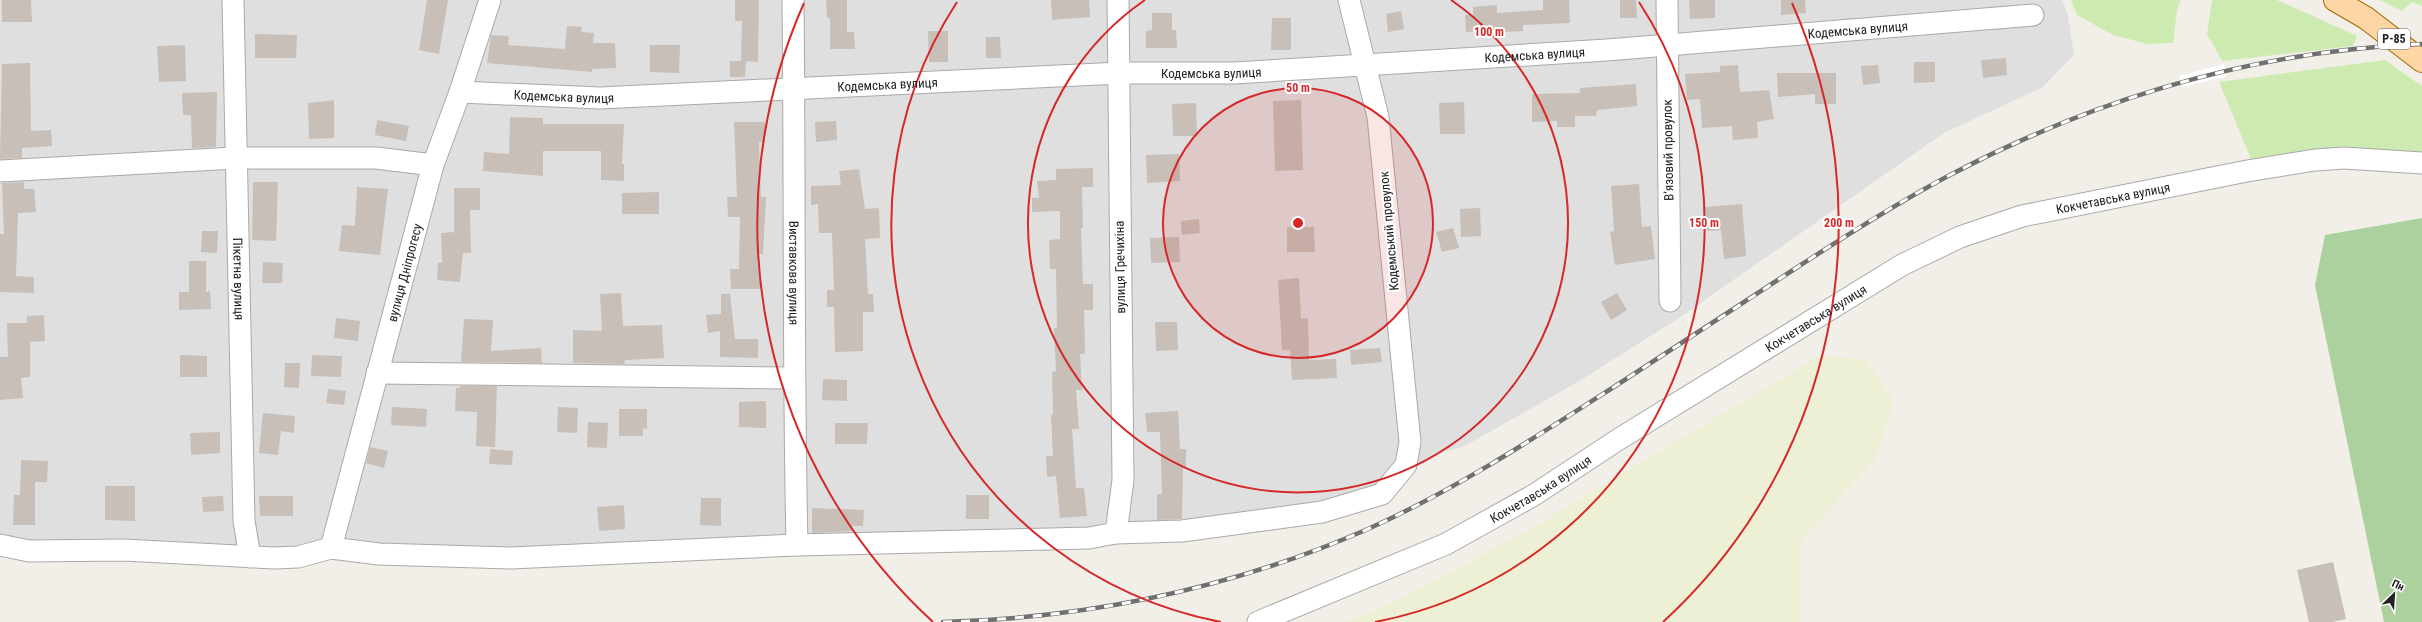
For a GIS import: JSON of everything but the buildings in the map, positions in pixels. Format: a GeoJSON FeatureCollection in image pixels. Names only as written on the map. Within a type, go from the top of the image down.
{"type":"FeatureCollection","features":[{"type":"Feature","properties":{"kind":"main road","name":"Р-85"},"geometry":{"type":"LineString","coordinates":[[2335,0],[2366,18],[2422,61]]}},
{"type":"Feature","properties":{"kind":"street","name":"Пікетна вулиця"},"geometry":{"type":"LineString","coordinates":[[233,0],[235,158],[244,513],[250,557]]}},
{"type":"Feature","properties":{"kind":"street","name":"вулиця Дніпрогесу"},"geometry":{"type":"LineString","coordinates":[[331,548],[432,165],[460,92],[490,0]]}},
{"type":"Feature","properties":{"kind":"street","name":"Виставкова вулиця"},"geometry":{"type":"LineString","coordinates":[[793,0],[795,210],[793,378],[797,545]]}},
{"type":"Feature","properties":{"kind":"street","name":"вулиця Гречихіна"},"geometry":{"type":"LineString","coordinates":[[1116,533],[1123,480],[1118,144],[1120,73],[1118,0]]}},
{"type":"Feature","properties":{"kind":"street","name":"Кодемський провулок"},"geometry":{"type":"LineString","coordinates":[[1116,533],[1182,531],[1322,512],[1382,494],[1406,465],[1410,442],[1378,117],[1364,66],[1349,0]]}},
{"type":"Feature","properties":{"kind":"street","name":"Вʼязовий провулок"},"geometry":{"type":"LineString","coordinates":[[1666,0],[1670,301]]}},
{"type":"Feature","properties":{"kind":"street","name":"Кодемська вулиця"},"geometry":{"type":"LineString","coordinates":[[460,92],[600,98],[1120,73],[1234,73],[1364,66],[1667,45],[2033,15]]}},
{"type":"Feature","properties":{"kind":"street"},"geometry":{"type":"LineString","coordinates":[[0,171],[235,158],[376,158],[432,165]]}},
{"type":"Feature","properties":{"kind":"street","name":"Кокчетавська вулиця"},"geometry":{"type":"LineString","coordinates":[[1258,622],[1446,544],[1534,495],[1619,439],[1902,265],[1960,237],[2022,216],[2248,171],[2315,160],[2344,158],[2422,162]]}},
{"type":"Feature","properties":{"kind":"street"},"geometry":{"type":"LineString","coordinates":[[377,373],[793,378]]}},
{"type":"Feature","properties":{"kind":"street"},"geometry":{"type":"LineString","coordinates":[[0,545],[29,551],[124,550],[250,557],[298,557],[331,548],[379,554],[511,558],[797,545],[1089,538],[1116,533]]}},
{"type":"Feature","properties":{"kind":"shaded area"},"geometry":{"type":"Polygon","coordinates":[[[0,0],[2062,0],[2068,15],[2074,55],[2043,87],[1944,133],[1679,318],[1581,380],[1465,446],[1433,455],[1382,494],[1182,531],[319,555],[270,566],[246,568],[0,543],[0,0]]]}},
{"type":"Feature","properties":{"kind":"green space"},"geometry":{"type":"Polygon","coordinates":[[[2071,0],[2181,0],[2177,10],[2173,43],[2148,44],[2113,35],[2077,15],[2071,0]]]}},
{"type":"Feature","properties":{"kind":"green space"},"geometry":{"type":"Polygon","coordinates":[[[2212,0],[2277,0],[2357,36],[2353,46],[2222,61],[2207,34],[2212,0]]]}},
{"type":"Feature","properties":{"kind":"green space"},"geometry":{"type":"Polygon","coordinates":[[[2379,0],[2422,0],[2422,6],[2412,2],[2402,11],[2379,0]]]}},
{"type":"Feature","properties":{"kind":"green space"},"geometry":{"type":"Polygon","coordinates":[[[2385,60],[2422,86],[2422,155],[2335,152],[2251,159],[2219,82],[2385,60]]]}},
{"type":"Feature","properties":{"kind":"green space"},"geometry":{"type":"Polygon","coordinates":[[[2422,218],[2422,622],[2384,622],[2315,285],[2325,235],[2422,218]]]}},
{"type":"Feature","properties":{"kind":"green space"},"geometry":{"type":"Polygon","coordinates":[[[1821,355],[1866,360],[1894,401],[1876,459],[1801,540],[1800,622],[1346,622],[1401,599],[1537,525],[1821,355]]]}},
{"type":"Feature","properties":{"kind":"pier"},"geometry":{"type":"Polygon","coordinates":[[[2224,64],[2227,76],[2182,87],[2179,76],[2224,64]]]}},
{"type":"Feature","properties":{"kind":"railway"},"geometry":{"type":"LineString","coordinates":[[943,622],[1052,614],[1160,596],[1265,568],[1317,550],[1368,529],[1434,497],[1465,479],[1559,422],[1869,222],[1929,186],[2006,148],[2062,123],[2178,83],[2238,68],[2298,57],[2360,48],[2422,44]]}}]}
